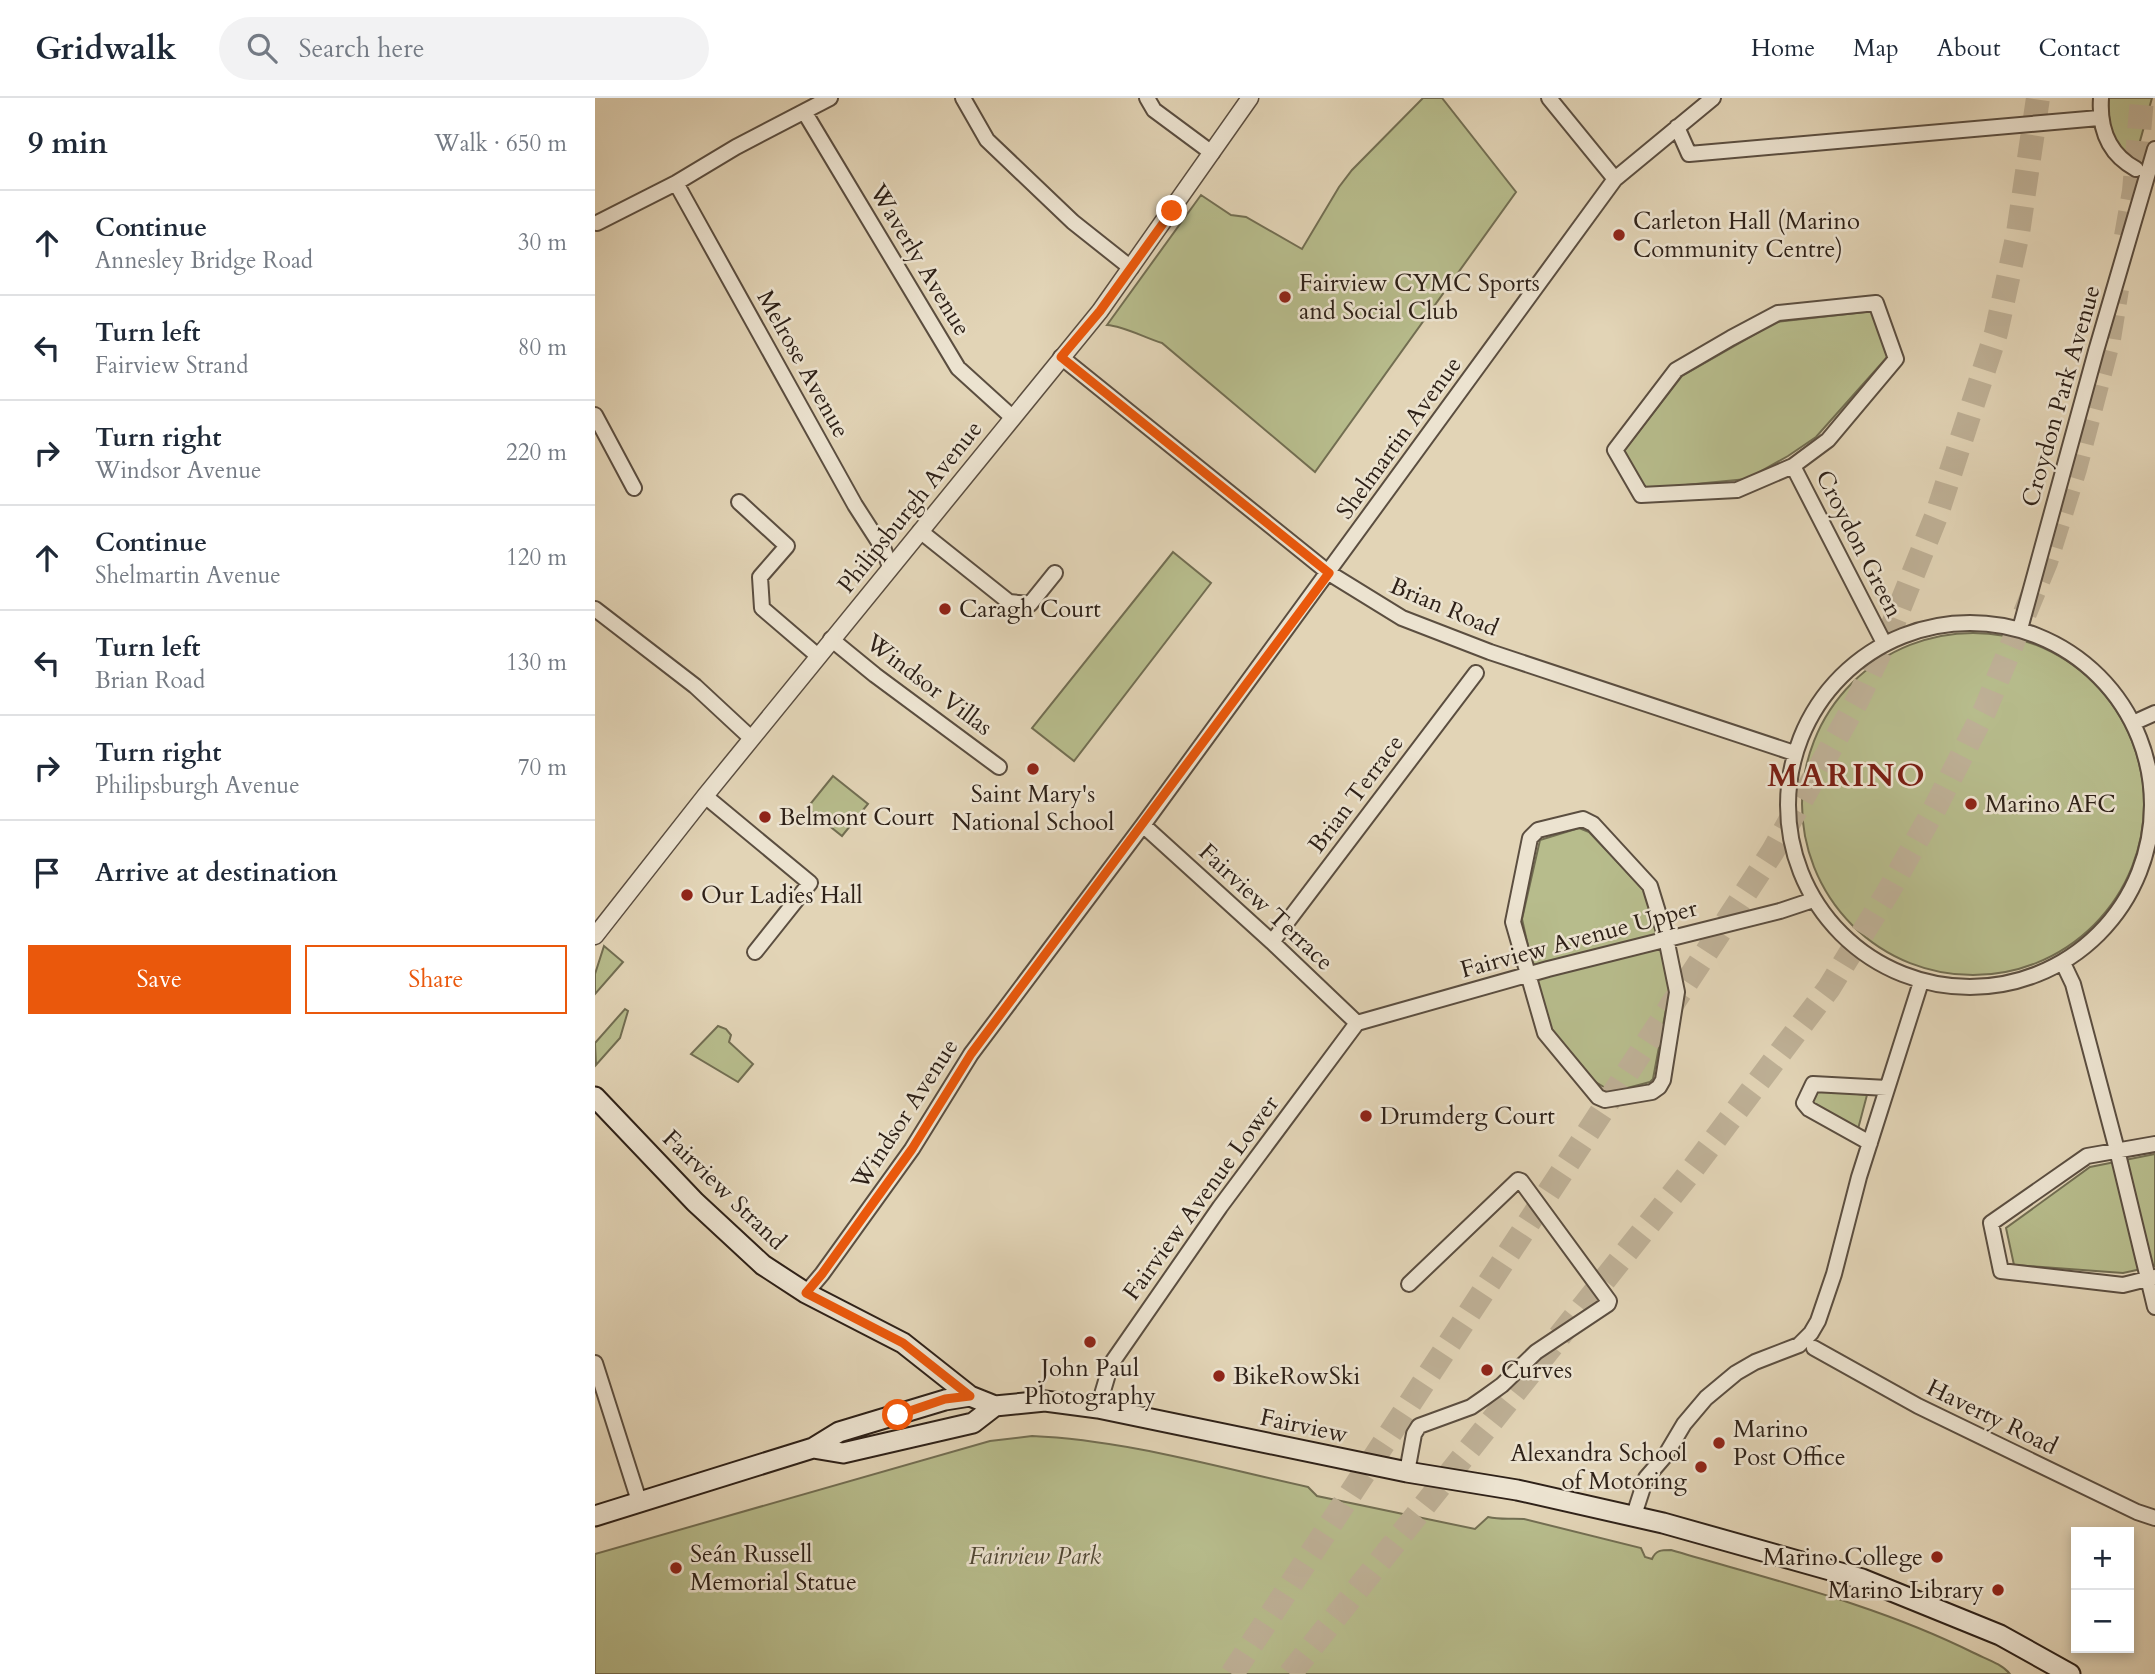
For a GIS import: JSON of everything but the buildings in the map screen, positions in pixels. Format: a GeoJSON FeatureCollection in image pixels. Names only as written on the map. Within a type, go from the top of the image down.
{"type":"FeatureCollection","features":[{"type":"Feature","properties":{"kind":"main road","name":"Fairview Strand"},"geometry":{"type":"LineString","coordinates":[[595,1097],[730,1236],[763,1265],[806,1293],[903,1343],[970,1396],[995,1406]]}},
{"type":"Feature","properties":{"kind":"main road"},"geometry":{"type":"LineString","coordinates":[[595,1516],[640,1504],[813,1447],[839,1432],[945,1399],[970,1396]]}},
{"type":"Feature","properties":{"kind":"main road","name":"Fairview"},"geometry":{"type":"LineString","coordinates":[[995,1406],[1045,1401],[1098,1408],[1407,1472],[1602,1507],[1862,1579],[2000,1635],[2070,1674]]}},
{"type":"Feature","properties":{"kind":"main road"},"geometry":{"type":"LineString","coordinates":[[813,1447],[843,1453],[973,1423],[995,1406]]}},
{"type":"Feature","properties":{"kind":"street"},"geometry":{"type":"LineString","coordinates":[[597,223],[830,98]]}},
{"type":"Feature","properties":{"kind":"street"},"geometry":{"type":"LineString","coordinates":[[963,98],[986,140],[1073,222],[1131,268]]}},
{"type":"Feature","properties":{"kind":"street"},"geometry":{"type":"LineString","coordinates":[[1147,98],[1154,110],[1212,153]]}},
{"type":"Feature","properties":{"kind":"street","name":"Philipsburgh Avenue"},"geometry":{"type":"LineString","coordinates":[[595,936],[751,738],[1100,311],[1250,98]]}},
{"type":"Feature","properties":{"kind":"street"},"geometry":{"type":"LineString","coordinates":[[1549,98],[1615,179]]}},
{"type":"Feature","properties":{"kind":"street","name":"Shelmartin Avenue"},"geometry":{"type":"LineString","coordinates":[[1143,825],[1615,179],[1713,98]]}},
{"type":"Feature","properties":{"kind":"street"},"geometry":{"type":"LineString","coordinates":[[2101,98],[2099,118],[2108,143],[2125,163],[2146,173]]}},
{"type":"Feature","properties":{"kind":"street","name":"Waverly Avenue"},"geometry":{"type":"LineString","coordinates":[[805,113],[958,368],[1012,417]]}},
{"type":"Feature","properties":{"kind":"street"},"geometry":{"type":"LineString","coordinates":[[1677,127],[1689,153],[2099,118]]}},
{"type":"Feature","properties":{"kind":"street","name":"Croydon Park Avenue"},"geometry":{"type":"LineString","coordinates":[[2020,629],[2146,173],[2155,149]]}},
{"type":"Feature","properties":{"kind":"street","name":"Melrose Avenue"},"geometry":{"type":"LineString","coordinates":[[676,183],[855,505],[884,550],[890,567]]}},
{"type":"Feature","properties":{"kind":"street","name":"Croydon Green"},"geometry":{"type":"LineString","coordinates":[[1876,303],[1896,359],[1828,440],[1793,466],[1737,490],[1641,495],[1615,450],[1676,370],[1731,338],[1778,313],[1876,303]]}},
{"type":"Feature","properties":{"kind":"street","name":"Brian Road"},"geometry":{"type":"LineString","coordinates":[[1061,357],[1329,573],[1402,618],[1453,638],[1794,753]]}},
{"type":"Feature","properties":{"kind":"street"},"geometry":{"type":"LineString","coordinates":[[595,415],[635,488]]}},
{"type":"Feature","properties":{"kind":"street","name":"Croydon Green"},"geometry":{"type":"LineString","coordinates":[[1793,466],[1884,643]]}},
{"type":"Feature","properties":{"kind":"street"},"geometry":{"type":"LineString","coordinates":[[739,502],[787,546],[760,577],[762,607],[818,656]]}},
{"type":"Feature","properties":{"kind":"street"},"geometry":{"type":"LineString","coordinates":[[920,531],[1009,602],[1030,604],[1055,572]]}},
{"type":"Feature","properties":{"kind":"street"},"geometry":{"type":"LineString","coordinates":[[595,609],[695,686],[751,738]]}},
{"type":"Feature","properties":{"kind":"street"},"geometry":{"type":"LineString","coordinates":[[1984,622],[2020,629],[2063,648],[2095,672],[2120,702],[2133,723],[2149,771],[2152,817],[2150,861],[2105,929],[2063,963],[2040,975],[1999,986],[1950,988],[1921,982],[1882,966],[1843,937],[1813,900],[1793,855],[1786,801],[1794,753],[1811,712],[1846,669],[1884,643],[1932,626],[1984,622]]}},
{"type":"Feature","properties":{"kind":"street","name":"Windsor Villas"},"geometry":{"type":"LineString","coordinates":[[831,639],[999,767]]}},
{"type":"Feature","properties":{"kind":"street","name":"Brian Terrace"},"geometry":{"type":"LineString","coordinates":[[1272,942],[1476,673]]}},
{"type":"Feature","properties":{"kind":"street"},"geometry":{"type":"LineString","coordinates":[[2133,723],[2155,713]]}},
{"type":"Feature","properties":{"kind":"street"},"geometry":{"type":"LineString","coordinates":[[705,796],[810,883],[755,952]]}},
{"type":"Feature","properties":{"kind":"street"},"geometry":{"type":"LineString","coordinates":[[1588,820],[1650,886],[1666,938],[1677,992],[1663,1080],[1659,1087],[1651,1092],[1612,1101],[1598,1097],[1545,1033],[1528,975],[1513,922],[1531,838],[1538,830],[1588,820]]}},
{"type":"Feature","properties":{"kind":"street","name":"Fairview Terrace"},"geometry":{"type":"LineString","coordinates":[[1143,825],[1357,1023]]}},
{"type":"Feature","properties":{"kind":"street","name":"Windsor Avenue"},"geometry":{"type":"LineString","coordinates":[[806,1293],[912,1149],[971,1054],[1143,825]]}},
{"type":"Feature","properties":{"kind":"street","name":"Fairview Avenue Upper"},"geometry":{"type":"LineString","coordinates":[[1357,1023],[1813,900]]}},
{"type":"Feature","properties":{"kind":"street"},"geometry":{"type":"LineString","coordinates":[[2063,963],[2073,984],[2151,1278],[2155,1307]]}},
{"type":"Feature","properties":{"kind":"street"},"geometry":{"type":"LineString","coordinates":[[1634,1515],[1646,1478],[1706,1398],[1736,1373],[1755,1362],[1809,1344],[1834,1274],[1870,1143],[1921,982]]}},
{"type":"Feature","properties":{"kind":"street","name":"Fairview Avenue Lower"},"geometry":{"type":"LineString","coordinates":[[1098,1408],[1111,1364],[1220,1207],[1357,1023]]}},
{"type":"Feature","properties":{"kind":"street"},"geometry":{"type":"LineString","coordinates":[[1870,1143],[1809,1110],[1804,1102],[1813,1084],[1887,1088]]}},
{"type":"Feature","properties":{"kind":"street"},"geometry":{"type":"LineString","coordinates":[[2151,1278],[2123,1285],[2001,1271],[1991,1223],[2087,1156],[2155,1144]]}},
{"type":"Feature","properties":{"kind":"street"},"geometry":{"type":"LineString","coordinates":[[1407,1472],[1414,1434],[1419,1426],[1471,1407],[1502,1385],[1536,1352],[1609,1301],[1518,1180],[1409,1284]]}},
{"type":"Feature","properties":{"kind":"street","name":"Haverty Road"},"geometry":{"type":"LineString","coordinates":[[1809,1344],[1918,1406],[2155,1518]]}},
{"type":"Feature","properties":{"kind":"street"},"geometry":{"type":"LineString","coordinates":[[595,1363],[640,1504]]}},
{"type":"Feature","properties":{"kind":"green space","name":"Fairview CYMC Sports and Social Club"},"geometry":{"type":"Polygon","coordinates":[[[1423,98],[1442,98],[1516,192],[1315,472],[1162,343],[1107,325],[1201,195],[1231,215],[1246,217],[1302,249],[1352,170],[1423,98]]]}},
{"type":"Feature","properties":{"kind":"green space"},"geometry":{"type":"Polygon","coordinates":[[[2109,98],[2152,98],[2135,159],[2116,141],[2110,125],[2109,98]]]}},
{"type":"Feature","properties":{"kind":"green space"},"geometry":{"type":"Polygon","coordinates":[[[1874,311],[1889,355],[1816,437],[1747,479],[1644,489],[1623,452],[1682,376],[1776,322],[1874,311]]]}},
{"type":"Feature","properties":{"kind":"green space"},"geometry":{"type":"Polygon","coordinates":[[[1173,552],[1211,583],[1074,761],[1032,728],[1173,552]]]}},
{"type":"Feature","properties":{"kind":"green space"},"geometry":{"type":"Polygon","coordinates":[[[1973,633],[2006,637],[2038,646],[2068,662],[2094,683],[2115,709],[2131,739],[2140,771],[2144,804],[2140,837],[2131,869],[2115,899],[2094,925],[2068,946],[2038,962],[2006,971],[1973,975],[1940,971],[1908,962],[1878,946],[1852,925],[1831,899],[1815,869],[1806,837],[1802,804],[1806,771],[1815,739],[1831,709],[1852,683],[1878,662],[1908,646],[1940,637],[1973,633]]]}},
{"type":"Feature","properties":{"kind":"green space"},"geometry":{"type":"Polygon","coordinates":[[[833,776],[868,804],[842,836],[807,808],[833,776]]]}},
{"type":"Feature","properties":{"kind":"green space"},"geometry":{"type":"Polygon","coordinates":[[[1579,828],[1589,832],[1645,891],[1671,983],[1653,1079],[1612,1092],[1594,1081],[1551,1030],[1522,919],[1540,840],[1579,828]]]}},
{"type":"Feature","properties":{"kind":"green space"},"geometry":{"type":"Polygon","coordinates":[[[604,946],[623,962],[595,994],[595,974],[604,946]]]}},
{"type":"Feature","properties":{"kind":"green space"},"geometry":{"type":"Polygon","coordinates":[[[625,1009],[628,1011],[620,1038],[596,1065],[595,1043],[625,1009]]]}},
{"type":"Feature","properties":{"kind":"green space"},"geometry":{"type":"Polygon","coordinates":[[[718,1026],[726,1029],[731,1035],[729,1042],[753,1064],[738,1082],[691,1054],[718,1026]]]}},
{"type":"Feature","properties":{"kind":"green space"},"geometry":{"type":"Polygon","coordinates":[[[1815,1091],[1867,1095],[1858,1129],[1812,1103],[1815,1091]]]}},
{"type":"Feature","properties":{"kind":"green space"},"geometry":{"type":"Polygon","coordinates":[[[2155,1154],[2155,1266],[2123,1273],[2014,1265],[2006,1228],[2090,1167],[2155,1154]]]}},
{"type":"Feature","properties":{"kind":"green space","name":"Fairview Park"},"geometry":{"type":"Polygon","coordinates":[[[1032,1436],[1102,1443],[1171,1456],[1308,1487],[1317,1496],[1475,1529],[1488,1517],[1524,1519],[1641,1548],[1645,1557],[1652,1559],[1659,1551],[1671,1550],[1863,1607],[1938,1636],[2003,1667],[2010,1674],[595,1674],[595,1554],[990,1441],[1032,1436]]]}},
{"type":"Feature","properties":{"kind":"tunnel"},"geometry":{"type":"LineString","coordinates":[[1232,1674],[1773,851],[1857,701],[1891,629],[1937,514],[1996,333],[2018,233],[2038,98]]}},
{"type":"Feature","properties":{"kind":"tunnel"},"geometry":{"type":"LineString","coordinates":[[2126,236],[2134,191],[2142,98]]}},
{"type":"Feature","properties":{"kind":"tunnel"},"geometry":{"type":"LineString","coordinates":[[1290,1674],[1688,1175],[1829,988],[1888,892],[1985,710],[2046,562],[2075,469],[2109,339],[2117,289]]}},
{"type":"Feature","properties":{"kind":"place","name":"Carleton Hall (Marino Community Centre)"},"geometry":{"type":"Point","coordinates":[1619,235]}},
{"type":"Feature","properties":{"kind":"place","name":"Fairview CYMC Sports and Social Club"},"geometry":{"type":"Point","coordinates":[1285,297]}},
{"type":"Feature","properties":{"kind":"place","name":"Caragh Court"},"geometry":{"type":"Point","coordinates":[945,609]}},
{"type":"Feature","properties":{"kind":"place","name":"Saint Mary's National School"},"geometry":{"type":"Point","coordinates":[1033,769]}},
{"type":"Feature","properties":{"kind":"place","name":"Marino AFC"},"geometry":{"type":"Point","coordinates":[1971,804]}},
{"type":"Feature","properties":{"kind":"place","name":"Belmont Court"},"geometry":{"type":"Point","coordinates":[765,817]}},
{"type":"Feature","properties":{"kind":"place","name":"Our Ladies Hall"},"geometry":{"type":"Point","coordinates":[687,895]}},
{"type":"Feature","properties":{"kind":"place","name":"Drumderg Court"},"geometry":{"type":"Point","coordinates":[1366,1116]}},
{"type":"Feature","properties":{"kind":"place","name":"John Paul Photography"},"geometry":{"type":"Point","coordinates":[1090,1342]}},
{"type":"Feature","properties":{"kind":"place","name":"Curves"},"geometry":{"type":"Point","coordinates":[1487,1370]}},
{"type":"Feature","properties":{"kind":"place","name":"BikeRowSki"},"geometry":{"type":"Point","coordinates":[1219,1376]}},
{"type":"Feature","properties":{"kind":"place","name":"Marino Post Office"},"geometry":{"type":"Point","coordinates":[1719,1443]}},
{"type":"Feature","properties":{"kind":"place","name":"Alexandra School of Motoring"},"geometry":{"type":"Point","coordinates":[1701,1467]}},
{"type":"Feature","properties":{"kind":"place","name":"Marino College"},"geometry":{"type":"Point","coordinates":[1937,1557]}},
{"type":"Feature","properties":{"kind":"place","name":"Seán Russell Memorial Statue"},"geometry":{"type":"Point","coordinates":[676,1568]}},
{"type":"Feature","properties":{"kind":"place","name":"Marino Library"},"geometry":{"type":"Point","coordinates":[1998,1590]}},
{"type":"Feature","properties":{"kind":"district","name":"MARINO"},"geometry":{"type":"Point","coordinates":[1847,776]}},
{"type":"Feature","properties":{"kind":"route"},"geometry":{"type":"LineString","coordinates":[[898,1415],[945,1399],[970,1396],[903,1343],[806,1293],[912,1149],[971,1054],[1329,573],[1061,357],[1100,311],[1172,211]]}}]}
